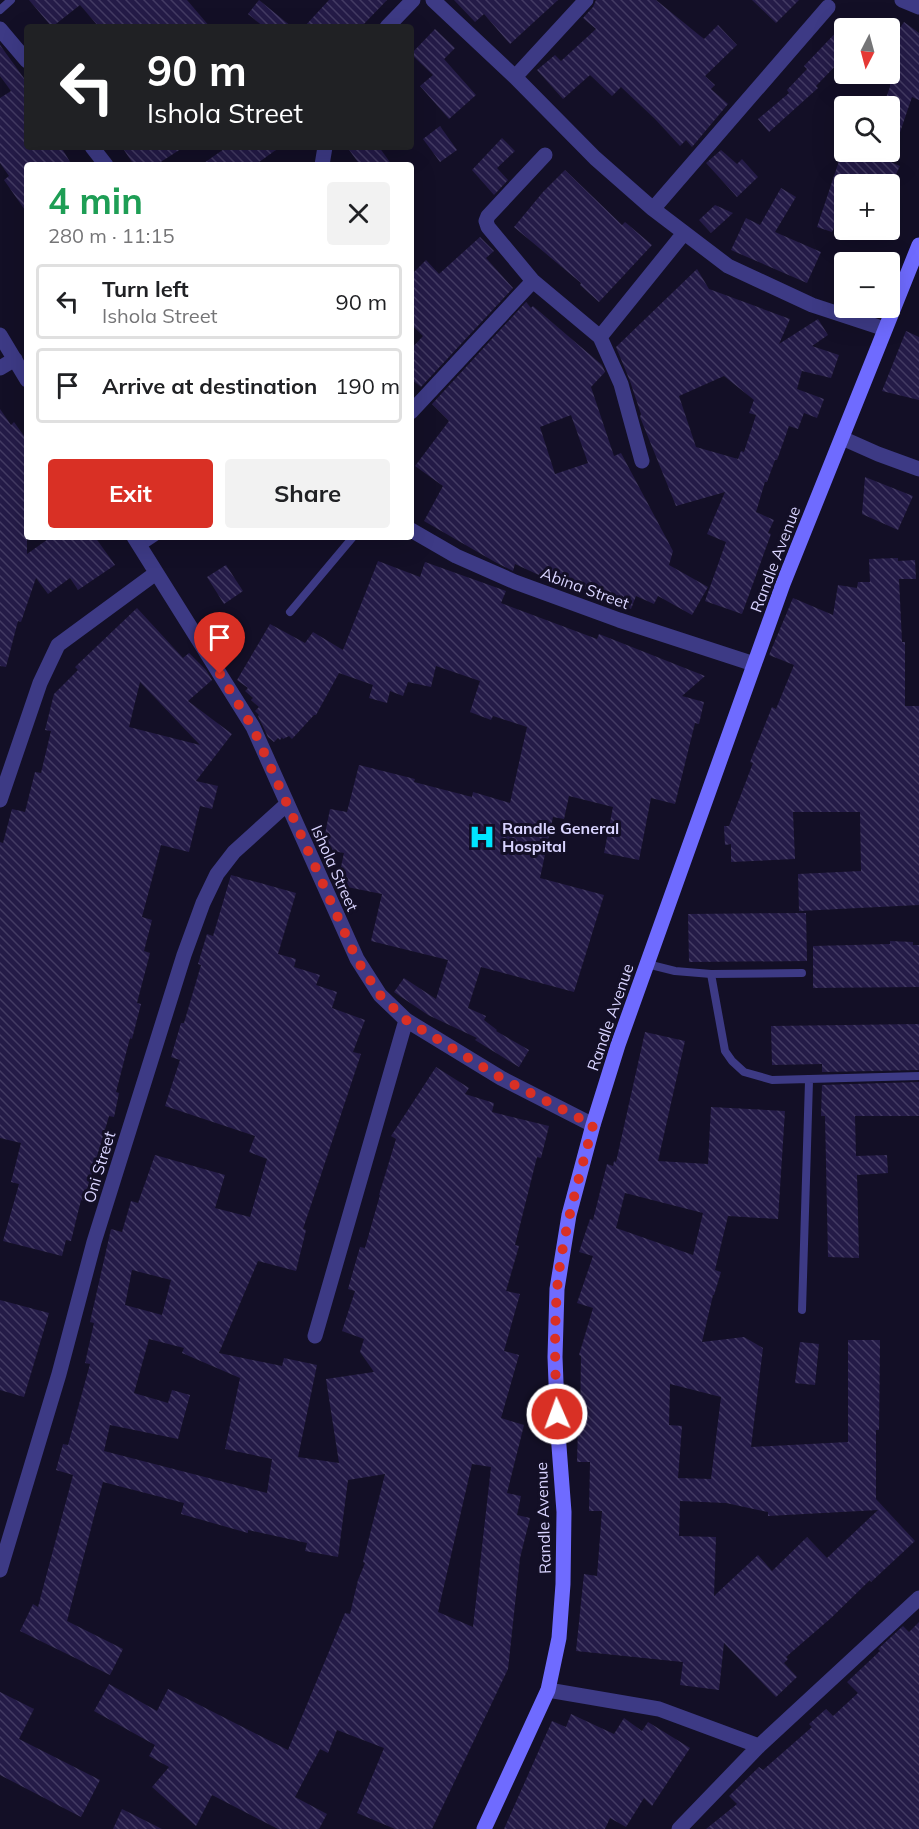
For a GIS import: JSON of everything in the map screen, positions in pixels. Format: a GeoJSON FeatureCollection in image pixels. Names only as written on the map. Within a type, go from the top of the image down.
{"type":"FeatureCollection","features":[{"type":"Feature","properties":{"kind":"street"},"geometry":{"type":"LineString","coordinates":[[390,24],[413,0]]}},
{"type":"Feature","properties":{"kind":"street"},"geometry":{"type":"LineString","coordinates":[[434,0],[595,158],[653,209],[728,266],[813,305],[885,329]]}},
{"type":"Feature","properties":{"kind":"street"},"geometry":{"type":"LineString","coordinates":[[515,77],[586,0]]}},
{"type":"Feature","properties":{"kind":"street"},"geometry":{"type":"LineString","coordinates":[[902,0],[919,7]]}},
{"type":"Feature","properties":{"kind":"street"},"geometry":{"type":"LineString","coordinates":[[653,209],[828,7]]}},
{"type":"Feature","properties":{"kind":"street"},"geometry":{"type":"LineString","coordinates":[[0,29],[24,57]]}},
{"type":"Feature","properties":{"kind":"street"},"geometry":{"type":"LineString","coordinates":[[94,150],[104,162]]}},
{"type":"Feature","properties":{"kind":"street"},"geometry":{"type":"LineString","coordinates":[[545,155],[486,221],[493,235],[533,281],[600,337],[621,384],[642,461]]}},
{"type":"Feature","properties":{"kind":"street"},"geometry":{"type":"LineString","coordinates":[[600,337],[684,233]]}},
{"type":"Feature","properties":{"kind":"street","name":"Randle Avenue"},"geometry":{"type":"LineString","coordinates":[[484,1829],[548,1690],[559,1638],[563,1584],[564,1512],[555,1358],[557,1289],[569,1215],[593,1125],[618,1045],[783,584],[919,245]]}},
{"type":"Feature","properties":{"kind":"street"},"geometry":{"type":"LineString","coordinates":[[414,409],[533,281]]}},
{"type":"Feature","properties":{"kind":"street"},"geometry":{"type":"LineString","coordinates":[[0,335],[24,375]]}},
{"type":"Feature","properties":{"kind":"street"},"geometry":{"type":"LineString","coordinates":[[0,368],[15,359]]}},
{"type":"Feature","properties":{"kind":"street"},"geometry":{"type":"LineString","coordinates":[[842,438],[919,469]]}},
{"type":"Feature","properties":{"kind":"street","name":"Abina Street"},"geometry":{"type":"LineString","coordinates":[[414,532],[456,556],[515,582],[619,620],[754,664]]}},
{"type":"Feature","properties":{"kind":"street","name":"Ishola Street"},"geometry":{"type":"LineString","coordinates":[[138,542],[253,728],[357,960],[380,995],[406,1020],[501,1078],[593,1125]]}},
{"type":"Feature","properties":{"kind":"street"},"geometry":{"type":"LineString","coordinates":[[0,800],[40,683],[58,645],[156,573]]}},
{"type":"Feature","properties":{"kind":"street","name":"Oni Street"},"geometry":{"type":"LineString","coordinates":[[0,1570],[59,1374],[94,1242],[184,955],[203,903],[217,874],[234,852],[287,804]]}},
{"type":"Feature","properties":{"kind":"street"},"geometry":{"type":"LineString","coordinates":[[315,1336],[406,1020]]}},
{"type":"Feature","properties":{"kind":"street"},"geometry":{"type":"LineString","coordinates":[[679,1829],[759,1746],[919,1598]]}},
{"type":"Feature","properties":{"kind":"street"},"geometry":{"type":"LineString","coordinates":[[548,1690],[659,1709],[759,1746]]}},
{"type":"Feature","properties":{"kind":"lane"},"geometry":{"type":"LineString","coordinates":[[0,10],[11,0]]}},
{"type":"Feature","properties":{"kind":"lane"},"geometry":{"type":"LineString","coordinates":[[290,612],[350,540]]}},
{"type":"Feature","properties":{"kind":"lane"},"geometry":{"type":"LineString","coordinates":[[647,964],[675,971],[711,974],[802,973]]}},
{"type":"Feature","properties":{"kind":"lane"},"geometry":{"type":"LineString","coordinates":[[711,974],[725,1051],[744,1072],[772,1080],[808,1081],[919,1076]]}},
{"type":"Feature","properties":{"kind":"lane"},"geometry":{"type":"LineString","coordinates":[[802,1310],[808,1081]]}},
{"type":"Feature","properties":{"kind":"building"},"geometry":{"type":"Polygon","coordinates":[[[29,0],[187,0],[207,24],[96,24],[80,5],[56,24],[49,24],[29,0]]]}},
{"type":"Feature","properties":{"kind":"building"},"geometry":{"type":"Polygon","coordinates":[[[259,0],[288,24],[260,24],[248,14],[259,0]]]}},
{"type":"Feature","properties":{"kind":"building"},"geometry":{"type":"Polygon","coordinates":[[[329,0],[387,0],[364,24],[307,24],[329,0]]]}},
{"type":"Feature","properties":{"kind":"building"},"geometry":{"type":"Polygon","coordinates":[[[454,0],[558,0],[510,44],[484,14],[475,22],[454,0]]]}},
{"type":"Feature","properties":{"kind":"building"},"geometry":{"type":"Polygon","coordinates":[[[596,0],[656,0],[704,39],[718,25],[737,45],[705,76],[715,85],[711,89],[728,104],[692,147],[686,140],[680,146],[621,87],[612,96],[590,75],[563,99],[537,70],[555,55],[561,61],[596,29],[583,18],[596,0]]]}},
{"type":"Feature","properties":{"kind":"building"},"geometry":{"type":"Polygon","coordinates":[[[752,0],[799,0],[776,23],[752,0]]]}},
{"type":"Feature","properties":{"kind":"building"},"geometry":{"type":"Polygon","coordinates":[[[904,22],[919,33],[919,100],[912,97],[900,132],[900,96],[887,96],[890,84],[900,84],[900,28],[904,22]]]}},
{"type":"Feature","properties":{"kind":"building"},"geometry":{"type":"Polygon","coordinates":[[[435,29],[455,48],[444,59],[476,95],[449,119],[420,86],[433,75],[414,57],[414,51],[435,29]]]}},
{"type":"Feature","properties":{"kind":"building"},"geometry":{"type":"Polygon","coordinates":[[[834,34],[834,67],[816,86],[818,88],[769,132],[758,119],[789,93],[787,90],[807,69],[804,66],[834,34]]]}},
{"type":"Feature","properties":{"kind":"building"},"geometry":{"type":"Polygon","coordinates":[[[0,45],[24,78],[24,150],[63,150],[70,162],[24,162],[24,209],[4,180],[9,176],[0,163],[0,98],[11,91],[0,76],[0,45]]]}},
{"type":"Feature","properties":{"kind":"building"},"geometry":{"type":"Polygon","coordinates":[[[440,126],[457,150],[440,162],[423,139],[440,126]]]}},
{"type":"Feature","properties":{"kind":"building"},"geometry":{"type":"Polygon","coordinates":[[[502,138],[515,151],[497,168],[508,180],[494,195],[472,170],[502,138]]]}},
{"type":"Feature","properties":{"kind":"building"},"geometry":{"type":"Polygon","coordinates":[[[124,150],[179,150],[161,162],[132,162],[124,150]]]}},
{"type":"Feature","properties":{"kind":"building"},"geometry":{"type":"Polygon","coordinates":[[[223,150],[276,150],[259,162],[205,162],[223,150]]]}},
{"type":"Feature","properties":{"kind":"building"},"geometry":{"type":"Polygon","coordinates":[[[349,150],[381,150],[390,162],[358,162],[349,150]]]}},
{"type":"Feature","properties":{"kind":"building"},"geometry":{"type":"Polygon","coordinates":[[[721,150],[737,164],[742,159],[758,177],[737,197],[706,163],[721,150]]]}},
{"type":"Feature","properties":{"kind":"building"},"geometry":{"type":"Polygon","coordinates":[[[839,162],[891,162],[900,166],[896,174],[835,174],[839,162]]]}},
{"type":"Feature","properties":{"kind":"building"},"geometry":{"type":"Polygon","coordinates":[[[565,170],[622,225],[625,222],[652,245],[599,302],[580,285],[581,283],[514,227],[565,170]]]}},
{"type":"Feature","properties":{"kind":"building"},"geometry":{"type":"Polygon","coordinates":[[[834,176],[834,228],[832,232],[817,227],[834,176]]]}},
{"type":"Feature","properties":{"kind":"building"},"geometry":{"type":"Polygon","coordinates":[[[781,188],[796,197],[775,232],[821,252],[807,283],[731,250],[746,218],[760,225],[781,188]]]}},
{"type":"Feature","properties":{"kind":"building"},"geometry":{"type":"Polygon","coordinates":[[[715,205],[733,213],[711,233],[699,220],[715,205]]]}},
{"type":"Feature","properties":{"kind":"building"},"geometry":{"type":"Polygon","coordinates":[[[480,237],[494,251],[486,258],[513,288],[421,387],[414,381],[414,346],[423,336],[414,327],[414,272],[426,260],[439,274],[480,237]]]}},
{"type":"Feature","properties":{"kind":"building"},"geometry":{"type":"Polygon","coordinates":[[[697,269],[709,289],[790,319],[779,344],[818,319],[828,335],[812,346],[839,355],[831,378],[802,371],[797,389],[824,399],[817,418],[804,413],[798,429],[789,426],[777,460],[765,482],[756,512],[774,520],[742,614],[705,601],[726,542],[707,534],[725,492],[676,506],[640,417],[630,381],[616,347],[697,269]],[[724,376],[679,396],[696,447],[738,459],[741,451],[744,452],[756,415],[749,413],[754,400],[724,376]]]}},
{"type":"Feature","properties":{"kind":"building"},"geometry":{"type":"Polygon","coordinates":[[[526,302],[531,308],[533,306],[602,365],[605,372],[591,387],[614,456],[621,453],[673,551],[669,565],[708,587],[692,615],[658,596],[654,604],[636,596],[631,609],[607,599],[608,597],[542,574],[541,576],[515,564],[513,571],[424,521],[443,486],[415,466],[449,421],[432,404],[526,302]],[[571,415],[540,427],[555,474],[588,463],[571,415]]]}},
{"type":"Feature","properties":{"kind":"building"},"geometry":{"type":"Polygon","coordinates":[[[906,331],[919,337],[919,400],[882,391],[906,331]]]}},
{"type":"Feature","properties":{"kind":"building"},"geometry":{"type":"Polygon","coordinates":[[[0,409],[11,425],[14,422],[24,436],[24,540],[27,540],[27,554],[47,540],[97,540],[115,565],[78,590],[70,578],[48,594],[36,578],[21,622],[18,621],[6,667],[0,666],[0,409]]]}},
{"type":"Feature","properties":{"kind":"building"},"geometry":{"type":"Polygon","coordinates":[[[865,477],[913,496],[898,530],[862,514],[865,477]]]}},
{"type":"Feature","properties":{"kind":"building"},"geometry":{"type":"Polygon","coordinates":[[[898,558],[898,561],[915,560],[916,579],[899,579],[902,642],[905,642],[905,706],[919,706],[919,905],[799,911],[798,874],[861,871],[860,812],[793,812],[795,859],[731,862],[731,844],[725,845],[724,826],[729,826],[753,763],[750,762],[772,707],[776,709],[794,665],[769,655],[793,598],[833,615],[838,585],[857,588],[858,582],[870,582],[869,559],[898,558]]]}},
{"type":"Feature","properties":{"kind":"building"},"geometry":{"type":"Polygon","coordinates":[[[378,561],[420,577],[425,562],[506,591],[501,603],[597,639],[599,634],[705,676],[682,696],[704,702],[699,724],[695,723],[675,804],[651,798],[639,860],[604,853],[613,807],[569,796],[564,819],[553,817],[540,878],[604,895],[574,992],[481,967],[468,1008],[486,1016],[484,1020],[496,1031],[529,1050],[519,1067],[475,1040],[477,1038],[428,1015],[394,992],[404,978],[436,999],[448,960],[371,941],[382,894],[337,885],[344,853],[322,849],[330,809],[347,812],[359,765],[472,797],[473,792],[510,803],[527,727],[493,716],[491,720],[470,712],[480,681],[436,666],[431,687],[408,682],[403,696],[390,691],[387,703],[369,698],[373,685],[339,673],[316,715],[292,739],[289,736],[283,739],[282,737],[274,742],[268,737],[255,711],[259,707],[245,691],[248,688],[237,680],[270,624],[305,643],[313,632],[343,650],[378,561]]]}},
{"type":"Feature","properties":{"kind":"building"},"geometry":{"type":"Polygon","coordinates":[[[226,565],[243,591],[224,604],[207,577],[226,565]]]}},
{"type":"Feature","properties":{"kind":"building"},"geometry":{"type":"Polygon","coordinates":[[[137,608],[183,658],[189,653],[206,670],[212,680],[188,701],[232,734],[196,781],[218,786],[212,809],[200,806],[189,852],[161,845],[142,917],[152,920],[144,951],[150,953],[137,1003],[141,1004],[116,1092],[119,1093],[114,1117],[109,1116],[84,1201],[81,1200],[71,1241],[66,1240],[62,1256],[3,1241],[19,1184],[11,1182],[21,1143],[0,1138],[0,842],[3,843],[12,809],[25,812],[35,772],[41,773],[51,731],[45,730],[54,694],[78,670],[75,667],[137,608]],[[140,682],[129,727],[200,745],[140,682]]]}},
{"type":"Feature","properties":{"kind":"building"},"geometry":{"type":"Polygon","coordinates":[[[231,875],[296,893],[278,954],[296,959],[294,967],[320,975],[316,985],[337,992],[332,1008],[365,1020],[353,1052],[361,1054],[303,1229],[306,1230],[296,1271],[258,1261],[219,1353],[282,1366],[284,1358],[317,1365],[298,1457],[339,1463],[326,1379],[374,1372],[360,1352],[364,1339],[342,1331],[355,1291],[348,1289],[360,1247],[365,1248],[396,1139],[391,1136],[436,1067],[469,1088],[465,1094],[494,1103],[492,1112],[549,1126],[541,1158],[537,1157],[515,1245],[519,1246],[506,1291],[520,1294],[504,1351],[519,1355],[501,1418],[524,1425],[507,1493],[521,1496],[517,1515],[530,1518],[520,1558],[508,1669],[432,1829],[395,1829],[357,1813],[384,1748],[337,1730],[328,1753],[320,1749],[295,1797],[327,1814],[319,1829],[278,1829],[212,1795],[196,1826],[152,1787],[169,1767],[149,1756],[155,1745],[94,1711],[109,1684],[157,1711],[168,1689],[288,1750],[345,1613],[350,1614],[358,1580],[365,1563],[363,1562],[385,1474],[348,1480],[338,1557],[305,1551],[307,1543],[248,1530],[248,1533],[181,1514],[184,1503],[103,1482],[67,1621],[123,1649],[110,1675],[20,1631],[33,1604],[38,1607],[73,1475],[56,1470],[63,1444],[68,1445],[90,1364],[85,1363],[94,1323],[90,1322],[111,1229],[122,1232],[131,1201],[138,1203],[155,1155],[225,1175],[215,1208],[250,1217],[267,1159],[249,1152],[255,1136],[165,1106],[180,1060],[171,1057],[181,1023],[184,1023],[201,965],[198,964],[207,934],[213,936],[231,875]],[[132,1270],[125,1305],[162,1315],[171,1280],[132,1270]],[[149,1339],[134,1393],[168,1403],[172,1390],[190,1395],[178,1439],[110,1425],[104,1451],[267,1493],[272,1459],[225,1449],[240,1378],[182,1353],[184,1348],[149,1339]],[[472,1464],[438,1612],[473,1627],[491,1467],[472,1464]]]}},
{"type":"Feature","properties":{"kind":"building"},"geometry":{"type":"Polygon","coordinates":[[[806,913],[807,961],[689,962],[688,914],[806,913]]]}},
{"type":"Feature","properties":{"kind":"building"},"geometry":{"type":"Polygon","coordinates":[[[890,941],[913,942],[913,945],[919,945],[919,987],[813,988],[813,946],[890,944],[890,941]]]}},
{"type":"Feature","properties":{"kind":"building"},"geometry":{"type":"Polygon","coordinates":[[[919,1024],[919,1070],[822,1072],[822,1064],[772,1065],[771,1026],[919,1024]]]}},
{"type":"Feature","properties":{"kind":"building"},"geometry":{"type":"Polygon","coordinates":[[[645,1032],[685,1041],[658,1161],[708,1164],[711,1107],[785,1111],[778,1219],[728,1216],[715,1270],[721,1272],[702,1342],[744,1337],[763,1348],[751,1447],[848,1442],[848,1340],[880,1340],[876,1499],[915,1541],[786,1657],[788,1659],[784,1663],[797,1677],[776,1697],[724,1643],[719,1690],[680,1685],[683,1662],[576,1651],[584,1574],[597,1576],[602,1511],[589,1511],[590,1462],[577,1462],[578,1427],[580,1427],[581,1356],[579,1355],[593,1308],[577,1303],[593,1256],[579,1252],[590,1219],[593,1220],[607,1164],[613,1166],[614,1161],[616,1162],[645,1032]],[[625,1193],[616,1228],[693,1255],[703,1213],[625,1193]],[[670,1384],[669,1425],[682,1426],[678,1478],[711,1479],[721,1397],[670,1384]],[[680,1501],[679,1536],[716,1537],[714,1596],[758,1555],[772,1571],[807,1537],[827,1558],[878,1510],[768,1516],[768,1512],[726,1503],[680,1501]]]}},
{"type":"Feature","properties":{"kind":"building"},"geometry":{"type":"Polygon","coordinates":[[[919,1082],[919,1116],[855,1116],[856,1156],[887,1155],[888,1173],[857,1175],[859,1258],[828,1257],[825,1116],[821,1116],[822,1085],[919,1082]]]}},
{"type":"Feature","properties":{"kind":"building"},"geometry":{"type":"Polygon","coordinates":[[[0,1300],[49,1313],[24,1397],[0,1390],[0,1300]]]}},
{"type":"Feature","properties":{"kind":"building"},"geometry":{"type":"Polygon","coordinates":[[[800,1342],[819,1344],[815,1385],[795,1383],[800,1342]]]}},
{"type":"Feature","properties":{"kind":"building"},"geometry":{"type":"Polygon","coordinates":[[[919,1622],[919,1829],[706,1829],[737,1804],[729,1796],[759,1767],[763,1770],[812,1727],[809,1724],[826,1709],[833,1716],[858,1693],[847,1682],[880,1651],[878,1649],[903,1626],[909,1632],[919,1622]]]}},
{"type":"Feature","properties":{"kind":"building"},"geometry":{"type":"Polygon","coordinates":[[[0,1692],[34,1709],[19,1739],[100,1780],[81,1817],[0,1775],[0,1692]]]}},
{"type":"Feature","properties":{"kind":"building"},"geometry":{"type":"Polygon","coordinates":[[[571,1714],[614,1734],[624,1718],[642,1731],[648,1722],[690,1748],[652,1806],[644,1798],[626,1827],[610,1818],[605,1829],[504,1829],[552,1721],[566,1727],[571,1714]]]}},
{"type":"Feature","properties":{"kind":"building"},"geometry":{"type":"Polygon","coordinates":[[[122,1809],[162,1829],[113,1829],[122,1809]]]}},
{"type":"Feature","properties":{"kind":"place","name":"Randle General Hospital"},"geometry":{"type":"Point","coordinates":[482,837]}},
{"type":"Feature","properties":{"kind":"route"},"geometry":{"type":"LineString","coordinates":[[220,674],[253,728],[357,960],[380,995],[406,1020],[501,1078],[593,1125],[569,1215],[557,1289],[555,1358],[557,1414]]}}]}
